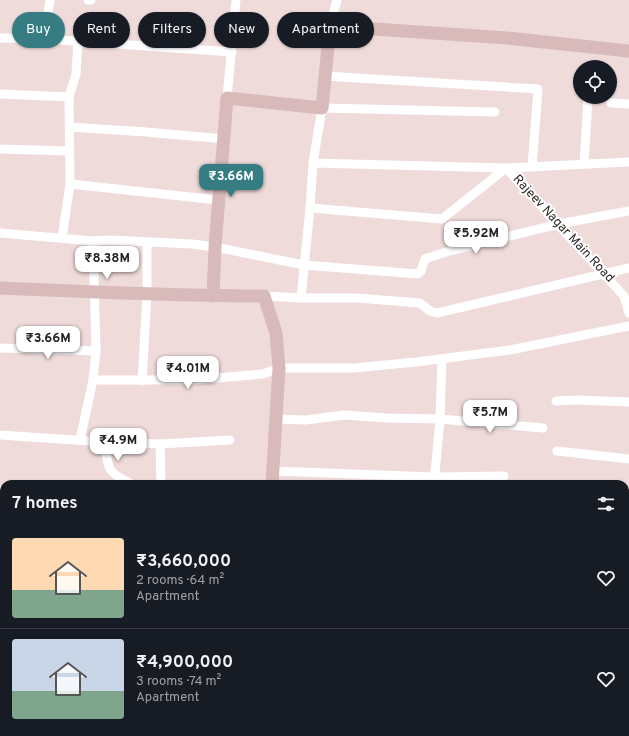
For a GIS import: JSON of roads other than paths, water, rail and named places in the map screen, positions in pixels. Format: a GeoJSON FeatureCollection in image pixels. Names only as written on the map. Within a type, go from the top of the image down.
{"type":"FeatureCollection","features":[{"type":"Feature","properties":{"kind":"street"},"geometry":{"type":"LineString","coordinates":[[48,12],[50,0]]}},
{"type":"Feature","properties":{"kind":"street"},"geometry":{"type":"LineString","coordinates":[[213,296],[218,200],[225,140],[236,0]]}},
{"type":"Feature","properties":{"kind":"street"},"geometry":{"type":"LineString","coordinates":[[334,12],[337,0]]}},
{"type":"Feature","properties":{"kind":"street"},"geometry":{"type":"LineString","coordinates":[[374,29],[507,38],[629,51]]}},
{"type":"Feature","properties":{"kind":"street"},"geometry":{"type":"LineString","coordinates":[[0,38],[12,38]]}},
{"type":"Feature","properties":{"kind":"street"},"geometry":{"type":"LineString","coordinates":[[130,45],[232,52]]}},
{"type":"Feature","properties":{"kind":"street"},"geometry":{"type":"LineString","coordinates":[[62,238],[70,184],[70,97],[76,74],[78,48]]}},
{"type":"Feature","properties":{"kind":"street"},"geometry":{"type":"LineString","coordinates":[[301,298],[313,163],[322,108],[328,48]]}},
{"type":"Feature","properties":{"kind":"street"},"geometry":{"type":"LineString","coordinates":[[325,76],[538,89],[532,167]]}},
{"type":"Feature","properties":{"kind":"street"},"geometry":{"type":"LineString","coordinates":[[0,94],[70,97]]}},
{"type":"Feature","properties":{"kind":"street"},"geometry":{"type":"LineString","coordinates":[[228,98],[322,108],[495,112]]}},
{"type":"Feature","properties":{"kind":"street"},"geometry":{"type":"LineString","coordinates":[[584,164],[588,104]]}},
{"type":"Feature","properties":{"kind":"street"},"geometry":{"type":"LineString","coordinates":[[617,104],[629,104]]}},
{"type":"Feature","properties":{"kind":"street"},"geometry":{"type":"LineString","coordinates":[[70,127],[146,132],[225,140]]}},
{"type":"Feature","properties":{"kind":"street"},"geometry":{"type":"LineString","coordinates":[[0,149],[70,151]]}},
{"type":"Feature","properties":{"kind":"street"},"geometry":{"type":"LineString","coordinates":[[313,163],[506,168],[629,162]]}},
{"type":"Feature","properties":{"kind":"street"},"geometry":{"type":"LineString","coordinates":[[310,208],[442,219],[506,168]]}},
{"type":"Feature","properties":{"kind":"street","name":"Rajeev Nagar Main Road"},"geometry":{"type":"LineString","coordinates":[[506,168],[624,296],[629,312]]}},
{"type":"Feature","properties":{"kind":"street"},"geometry":{"type":"LineString","coordinates":[[70,184],[218,200]]}},
{"type":"Feature","properties":{"kind":"street"},"geometry":{"type":"LineString","coordinates":[[0,233],[93,241],[111,240],[215,247],[304,265],[418,274],[425,259],[446,252],[559,224],[629,210]]}},
{"type":"Feature","properties":{"kind":"street"},"geometry":{"type":"LineString","coordinates":[[80,440],[93,380],[96,351],[93,241]]}},
{"type":"Feature","properties":{"kind":"street"},"geometry":{"type":"LineString","coordinates":[[142,380],[147,294],[147,242]]}},
{"type":"Feature","properties":{"kind":"street"},"geometry":{"type":"LineString","coordinates":[[0,288],[213,296],[357,298],[420,303],[430,311],[437,313],[629,268]]}},
{"type":"Feature","properties":{"kind":"street"},"geometry":{"type":"LineString","coordinates":[[264,296],[276,333],[279,368],[273,478],[380,480]]}},
{"type":"Feature","properties":{"kind":"street"},"geometry":{"type":"LineString","coordinates":[[93,380],[194,380],[263,374],[279,368],[354,368],[416,362],[510,350],[629,326]]}},
{"type":"Feature","properties":{"kind":"street"},"geometry":{"type":"LineString","coordinates":[[0,348],[96,351]]}},
{"type":"Feature","properties":{"kind":"street"},"geometry":{"type":"LineString","coordinates":[[434,480],[440,420],[442,358]]}},
{"type":"Feature","properties":{"kind":"street"},"geometry":{"type":"LineString","coordinates":[[556,401],[578,400],[629,402]]}},
{"type":"Feature","properties":{"kind":"street"},"geometry":{"type":"LineString","coordinates":[[276,419],[306,420],[345,415],[440,420],[543,428]]}},
{"type":"Feature","properties":{"kind":"street"},"geometry":{"type":"LineString","coordinates":[[0,435],[160,444],[230,440]]}},
{"type":"Feature","properties":{"kind":"street"},"geometry":{"type":"LineString","coordinates":[[105,442],[109,469],[116,477],[123,480]]}},
{"type":"Feature","properties":{"kind":"street"},"geometry":{"type":"LineString","coordinates":[[160,444],[161,480]]}},
{"type":"Feature","properties":{"kind":"street"},"geometry":{"type":"LineString","coordinates":[[556,451],[629,459]]}},
{"type":"Feature","properties":{"kind":"street"},"geometry":{"type":"LineString","coordinates":[[448,480],[504,476]]}}]}
